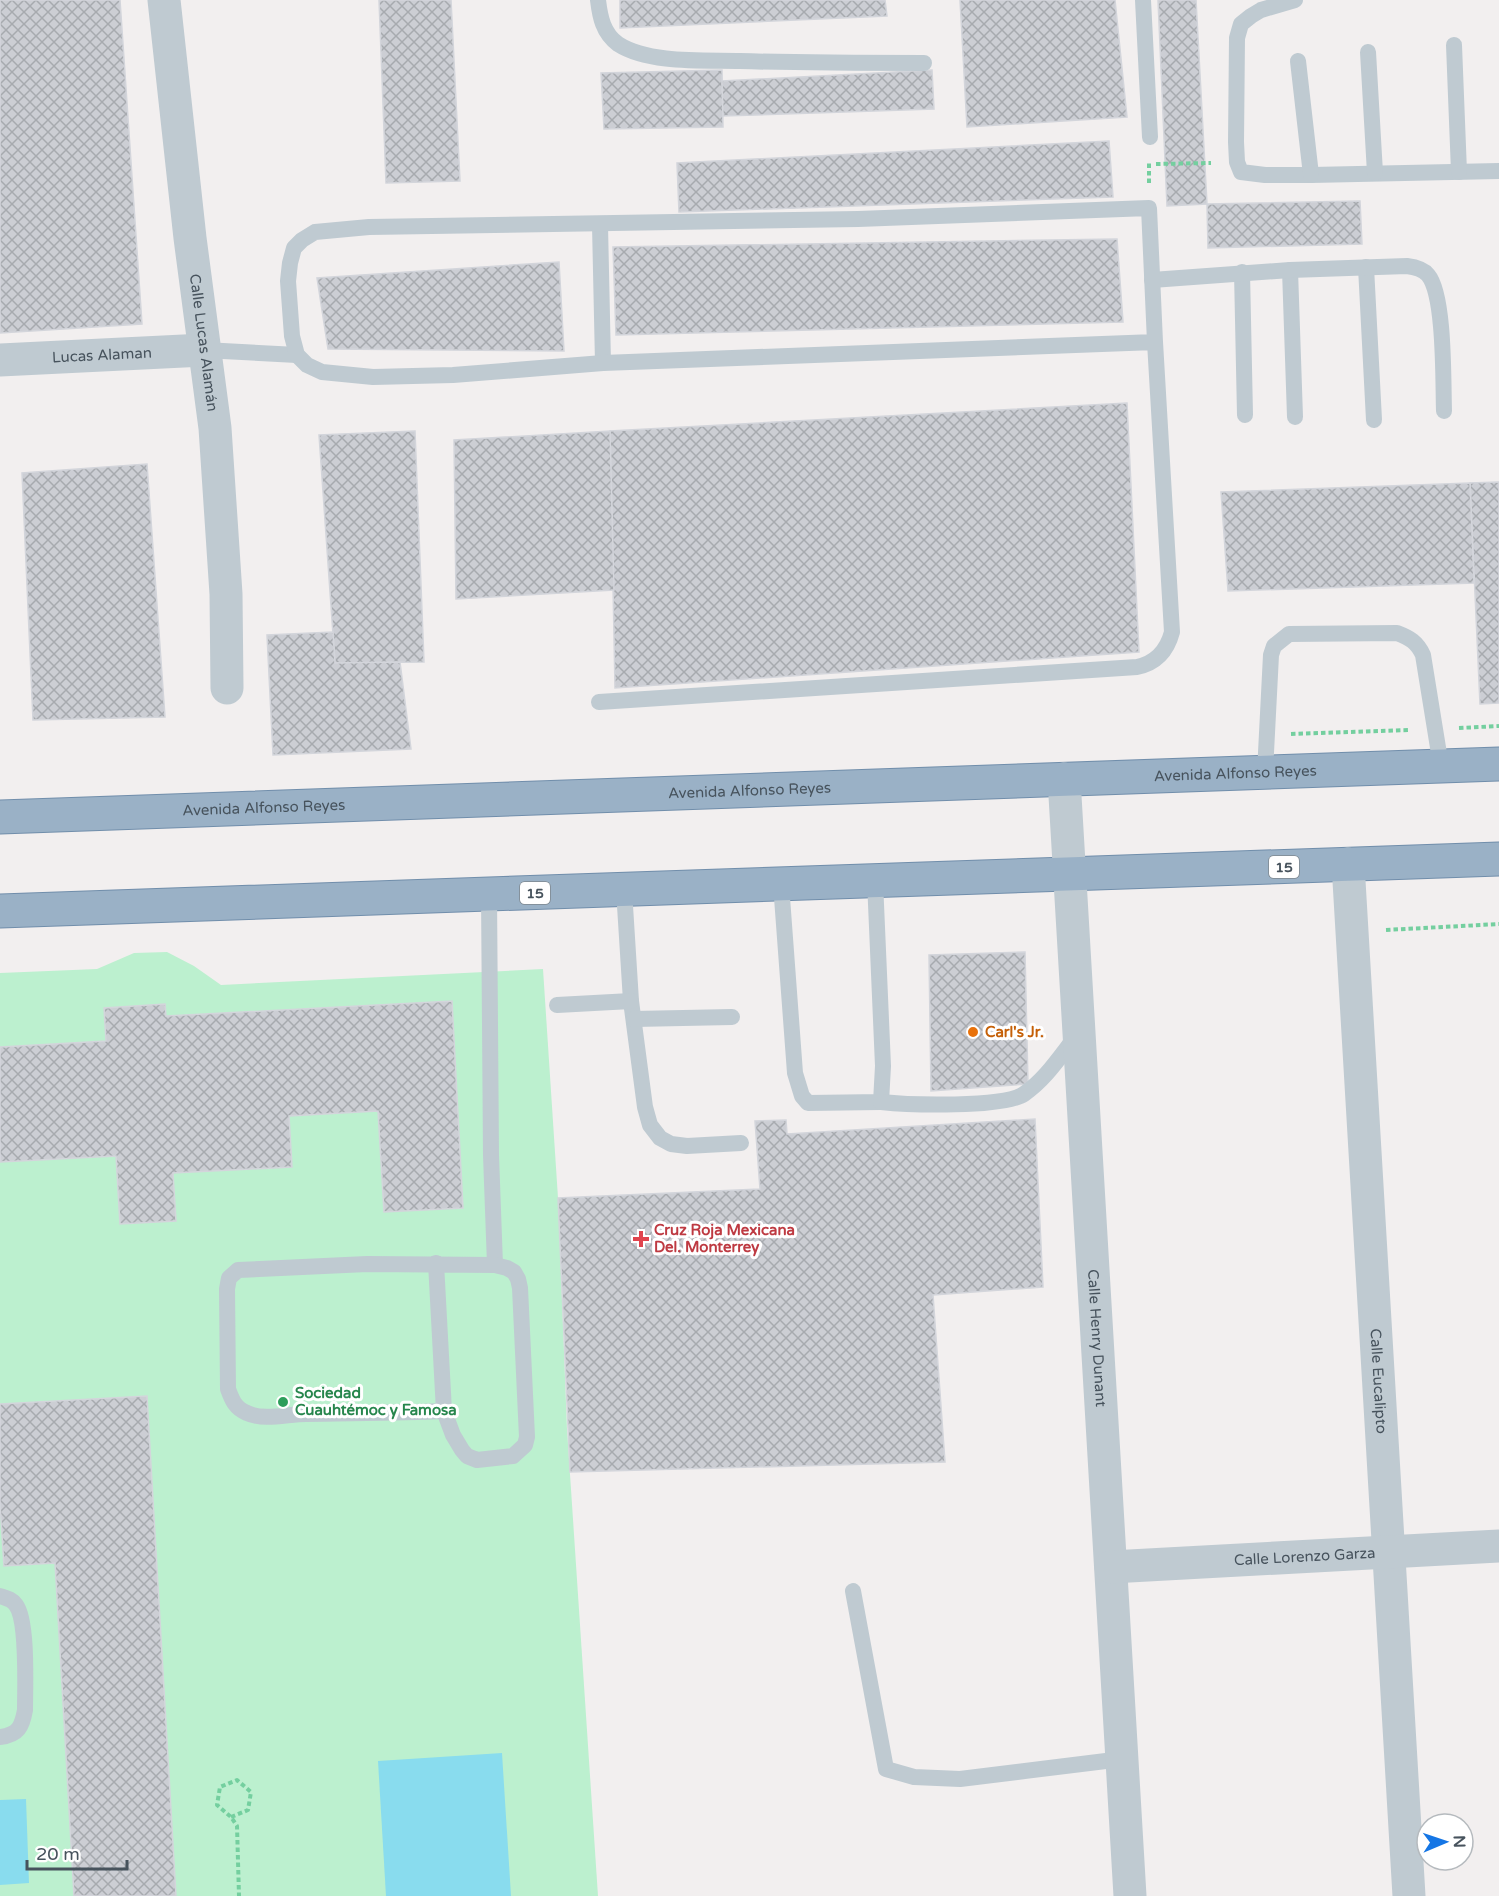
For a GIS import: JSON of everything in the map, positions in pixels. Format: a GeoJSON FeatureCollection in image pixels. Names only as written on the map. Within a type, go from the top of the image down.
{"type":"FeatureCollection","features":[{"type":"Feature","properties":{"kind":"highway","name":"Avenida Alfonso Reyes"},"geometry":{"type":"LineString","coordinates":[[0,817],[1499,764]]}},
{"type":"Feature","properties":{"kind":"highway","name":"15"},"geometry":{"type":"LineString","coordinates":[[0,911],[1499,859]]}},
{"type":"Feature","properties":{"kind":"street","name":"Calle Lucas Alamán"},"geometry":{"type":"LineString","coordinates":[[164,0],[215,428],[226,594],[227,688]]}},
{"type":"Feature","properties":{"kind":"street","name":"Lucas Alaman"},"geometry":{"type":"LineString","coordinates":[[0,360],[204,350]]}},
{"type":"Feature","properties":{"kind":"street","name":"Calle Henry Dunant"},"geometry":{"type":"LineString","coordinates":[[1064,779],[1130,1896]]}},
{"type":"Feature","properties":{"kind":"street","name":"Calle Eucalipto"},"geometry":{"type":"LineString","coordinates":[[1348,864],[1409,1896]]}},
{"type":"Feature","properties":{"kind":"street","name":"Calle Lorenzo Garza"},"geometry":{"type":"LineString","coordinates":[[1110,1567],[1499,1546]]}},
{"type":"Feature","properties":{"kind":"lane"},"geometry":{"type":"LineString","coordinates":[[598,0],[600,17],[606,32],[618,44],[637,53],[687,60],[924,63]]}},
{"type":"Feature","properties":{"kind":"lane"},"geometry":{"type":"LineString","coordinates":[[1143,0],[1150,137]]}},
{"type":"Feature","properties":{"kind":"lane"},"geometry":{"type":"LineString","coordinates":[[1295,0],[1261,10],[1241,24],[1237,38],[1237,162],[1241,172],[1311,175],[1499,171]]}},
{"type":"Feature","properties":{"kind":"lane"},"geometry":{"type":"LineString","coordinates":[[1454,45],[1459,172]]}},
{"type":"Feature","properties":{"kind":"lane"},"geometry":{"type":"LineString","coordinates":[[1368,52],[1375,173]]}},
{"type":"Feature","properties":{"kind":"lane"},"geometry":{"type":"LineString","coordinates":[[1298,61],[1311,175]]}},
{"type":"Feature","properties":{"kind":"lane"},"geometry":{"type":"LineString","coordinates":[[599,702],[1137,667],[1154,661],[1168,646],[1172,632],[1149,208],[858,219],[369,227],[315,232],[302,240],[294,248],[288,281],[292,336],[297,355],[307,365],[322,372],[373,377],[453,375],[603,363],[1155,342]]}},
{"type":"Feature","properties":{"kind":"lane"},"geometry":{"type":"LineString","coordinates":[[600,225],[603,363]]}},
{"type":"Feature","properties":{"kind":"lane"},"geometry":{"type":"LineString","coordinates":[[1152,280],[1242,272],[1407,266],[1419,268],[1427,274],[1434,285],[1439,314],[1444,411]]}},
{"type":"Feature","properties":{"kind":"lane"},"geometry":{"type":"LineString","coordinates":[[1366,267],[1374,420]]}},
{"type":"Feature","properties":{"kind":"lane"},"geometry":{"type":"LineString","coordinates":[[1290,270],[1295,417]]}},
{"type":"Feature","properties":{"kind":"lane"},"geometry":{"type":"LineString","coordinates":[[1242,272],[1245,415]]}},
{"type":"Feature","properties":{"kind":"lane"},"geometry":{"type":"LineString","coordinates":[[204,350],[297,355]]}},
{"type":"Feature","properties":{"kind":"lane"},"geometry":{"type":"LineString","coordinates":[[1265,772],[1271,655],[1274,646],[1288,634],[1397,633],[1410,638],[1418,645],[1423,655],[1441,766]]}},
{"type":"Feature","properties":{"kind":"lane"},"geometry":{"type":"LineString","coordinates":[[875,881],[883,1066],[881,1102]]}},
{"type":"Feature","properties":{"kind":"lane"},"geometry":{"type":"LineString","coordinates":[[781,884],[795,1073],[802,1096],[808,1103],[881,1102],[908,1105],[993,1102],[1023,1095],[1044,1077],[1079,1032]]}},
{"type":"Feature","properties":{"kind":"lane"},"geometry":{"type":"LineString","coordinates":[[624,890],[631,1001],[645,1107],[650,1125],[660,1138],[671,1144],[687,1146],[741,1143]]}},
{"type":"Feature","properties":{"kind":"lane"},"geometry":{"type":"LineString","coordinates":[[489,894],[491,1155],[495,1265]]}},
{"type":"Feature","properties":{"kind":"lane"},"geometry":{"type":"LineString","coordinates":[[557,1005],[631,1001]]}},
{"type":"Feature","properties":{"kind":"lane"},"geometry":{"type":"LineString","coordinates":[[634,1020],[732,1017]]}},
{"type":"Feature","properties":{"kind":"lane"},"geometry":{"type":"LineString","coordinates":[[436,1263],[444,1411],[453,1435],[462,1450],[472,1458],[495,1459],[513,1456],[525,1445],[526,1437],[520,1288],[514,1272],[495,1265],[436,1263],[298,1266],[238,1270],[229,1278],[227,1289],[228,1389],[232,1402],[239,1409],[260,1417],[444,1411]]}},
{"type":"Feature","properties":{"kind":"lane"},"geometry":{"type":"LineString","coordinates":[[853,1591],[886,1769],[914,1777],[960,1779],[1122,1759]]}},
{"type":"Feature","properties":{"kind":"lane"},"geometry":{"type":"LineString","coordinates":[[0,1596],[12,1600],[18,1607],[23,1623],[25,1710],[23,1724],[18,1731],[0,1737]]}},
{"type":"Feature","properties":{"kind":"path"},"geometry":{"type":"LineString","coordinates":[[1149,208],[1150,137]]}},
{"type":"Feature","properties":{"kind":"path"},"geometry":{"type":"LineString","coordinates":[[1149,164],[1237,162]]}},
{"type":"Feature","properties":{"kind":"path"},"geometry":{"type":"LineString","coordinates":[[1267,735],[1499,726]]}},
{"type":"Feature","properties":{"kind":"path"},"geometry":{"type":"LineString","coordinates":[[1352,932],[1499,924]]}},
{"type":"Feature","properties":{"kind":"path"},"geometry":{"type":"LineString","coordinates":[[231,1816],[248,1810],[250,1801],[251,1792],[237,1780],[220,1787],[217,1806],[231,1816],[237,1826],[239,1896]]}},
{"type":"Feature","properties":{"kind":"green space","name":"Sociedad Cuauhtémoc y Famosa"},"geometry":{"type":"Polygon","coordinates":[[[167,952],[194,966],[221,985],[543,969],[558,1198],[567,1429],[598,1896],[0,1896],[0,973],[97,969],[134,953],[167,952]]]}},
{"type":"Feature","properties":{"kind":"water"},"geometry":{"type":"Polygon","coordinates":[[[502,1753],[511,1896],[386,1896],[378,1761],[502,1753]]]}},
{"type":"Feature","properties":{"kind":"water"},"geometry":{"type":"Polygon","coordinates":[[[26,1799],[29,1883],[0,1885],[0,1800],[26,1799]]]}},
{"type":"Feature","properties":{"kind":"building"},"geometry":{"type":"Polygon","coordinates":[[[0,0],[120,0],[142,324],[0,333],[0,0]]]}},
{"type":"Feature","properties":{"kind":"building"},"geometry":{"type":"Polygon","coordinates":[[[379,0],[451,0],[460,181],[386,183],[379,0]]]}},
{"type":"Feature","properties":{"kind":"building"},"geometry":{"type":"Polygon","coordinates":[[[620,0],[885,0],[887,16],[620,28],[620,0]]]}},
{"type":"Feature","properties":{"kind":"building"},"geometry":{"type":"Polygon","coordinates":[[[960,0],[1115,0],[1127,117],[967,127],[960,0]]]}},
{"type":"Feature","properties":{"kind":"building"},"geometry":{"type":"Polygon","coordinates":[[[1158,0],[1196,0],[1207,204],[1167,206],[1158,0]]]}},
{"type":"Feature","properties":{"kind":"building"},"geometry":{"type":"Polygon","coordinates":[[[722,70],[723,127],[604,129],[601,73],[722,70]]]}},
{"type":"Feature","properties":{"kind":"building"},"geometry":{"type":"Polygon","coordinates":[[[932,70],[934,109],[723,116],[722,81],[932,70]]]}},
{"type":"Feature","properties":{"kind":"building"},"geometry":{"type":"Polygon","coordinates":[[[1109,141],[1113,197],[679,212],[677,163],[1109,141]]]}},
{"type":"Feature","properties":{"kind":"building"},"geometry":{"type":"Polygon","coordinates":[[[1360,201],[1362,244],[1208,248],[1207,204],[1360,201]]]}},
{"type":"Feature","properties":{"kind":"building"},"geometry":{"type":"Polygon","coordinates":[[[1117,239],[1123,322],[616,335],[613,247],[1117,239]]]}},
{"type":"Feature","properties":{"kind":"building"},"geometry":{"type":"Polygon","coordinates":[[[559,262],[564,351],[328,349],[317,278],[559,262]]]}},
{"type":"Feature","properties":{"kind":"building"},"geometry":{"type":"Polygon","coordinates":[[[1127,403],[1139,652],[615,688],[610,431],[1127,403]]]}},
{"type":"Feature","properties":{"kind":"building"},"geometry":{"type":"Polygon","coordinates":[[[415,431],[424,662],[335,663],[319,435],[415,431]]]}},
{"type":"Feature","properties":{"kind":"building"},"geometry":{"type":"Polygon","coordinates":[[[610,431],[614,590],[456,599],[454,440],[610,431]]]}},
{"type":"Feature","properties":{"kind":"building"},"geometry":{"type":"Polygon","coordinates":[[[147,464],[165,717],[33,720],[22,473],[147,464]]]}},
{"type":"Feature","properties":{"kind":"building"},"geometry":{"type":"Polygon","coordinates":[[[1499,482],[1499,703],[1480,704],[1470,483],[1499,482]]]}},
{"type":"Feature","properties":{"kind":"building"},"geometry":{"type":"Polygon","coordinates":[[[1470,483],[1474,583],[1228,591],[1221,492],[1470,483]]]}},
{"type":"Feature","properties":{"kind":"building"},"geometry":{"type":"Polygon","coordinates":[[[333,632],[335,663],[400,662],[411,749],[273,755],[267,635],[333,632]]]}},
{"type":"Feature","properties":{"kind":"building"},"geometry":{"type":"Polygon","coordinates":[[[1025,952],[1028,1084],[931,1091],[929,955],[1025,952]]]}},
{"type":"Feature","properties":{"kind":"building"},"geometry":{"type":"Polygon","coordinates":[[[452,1001],[463,1208],[384,1212],[378,1111],[289,1116],[292,1167],[173,1173],[176,1221],[120,1224],[116,1156],[0,1162],[0,1047],[106,1041],[104,1008],[165,1004],[166,1016],[452,1001]]]}},
{"type":"Feature","properties":{"kind":"building"},"geometry":{"type":"Polygon","coordinates":[[[1035,1119],[1043,1287],[933,1295],[945,1462],[570,1472],[558,1198],[760,1189],[755,1121],[786,1120],[787,1134],[1035,1119]]]}},
{"type":"Feature","properties":{"kind":"building"},"geometry":{"type":"Polygon","coordinates":[[[147,1396],[176,1896],[74,1896],[55,1563],[4,1566],[0,1505],[0,1404],[147,1396]]]}},
{"type":"Feature","properties":{"kind":"place","name":"Carl's Jr."},"geometry":{"type":"Point","coordinates":[973,1032]}},
{"type":"Feature","properties":{"kind":"place","name":"Cruz Roja Mexicana Del. Monterrey"},"geometry":{"type":"Point","coordinates":[641,1239]}},
{"type":"Feature","properties":{"kind":"place","name":"Sociedad Cuauhtémoc y Famosa"},"geometry":{"type":"Point","coordinates":[283,1402]}}]}
